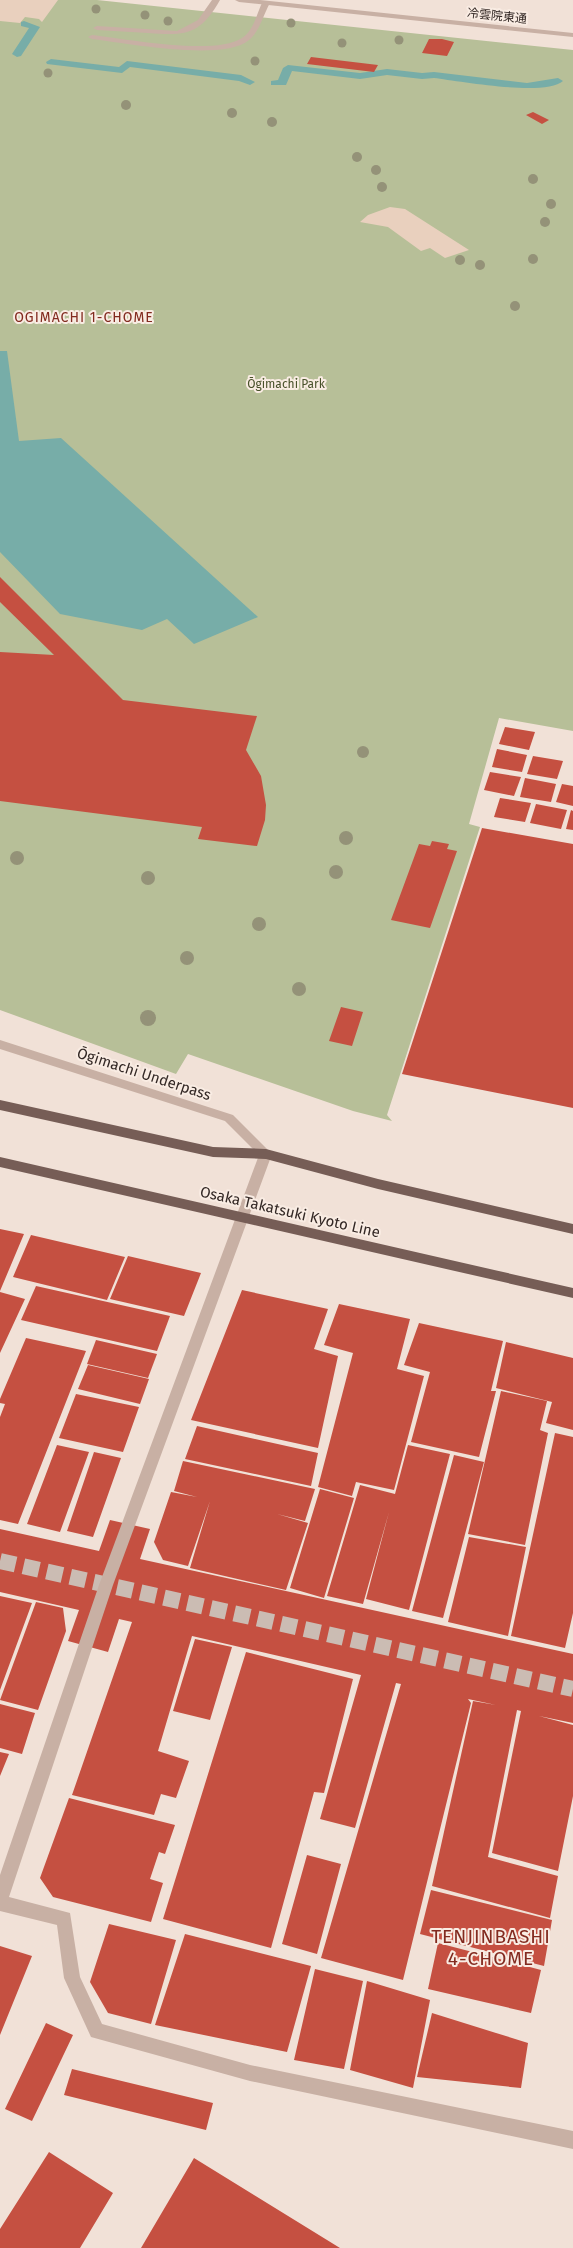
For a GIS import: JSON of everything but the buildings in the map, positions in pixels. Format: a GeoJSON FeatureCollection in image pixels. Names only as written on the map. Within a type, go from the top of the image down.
{"type":"FeatureCollection","features":[{"type":"Feature","properties":{"kind":"main road"},"geometry":{"type":"LineString","coordinates":[[0,1105],[213,1152],[266,1154],[378,1184],[573,1229]]}},
{"type":"Feature","properties":{"kind":"main road","name":"Osaka Takatsuki Kyoto Line"},"geometry":{"type":"LineString","coordinates":[[0,1162],[573,1294]]}},
{"type":"Feature","properties":{"kind":"street"},"geometry":{"type":"LineString","coordinates":[[97,28],[177,33],[189,30],[205,20],[216,0]]}},
{"type":"Feature","properties":{"kind":"street","name":"冷雲院東通"},"geometry":{"type":"LineString","coordinates":[[239,0],[573,35]]}},
{"type":"Feature","properties":{"kind":"street"},"geometry":{"type":"LineString","coordinates":[[92,37],[206,49],[231,46],[248,39],[266,3]]}},
{"type":"Feature","properties":{"kind":"street","name":"Ōgimachi Underpass"},"geometry":{"type":"LineString","coordinates":[[0,1044],[229,1118],[266,1154]]}},
{"type":"Feature","properties":{"kind":"street"},"geometry":{"type":"LineString","coordinates":[[266,1154],[106,1585],[0,1901],[64,1919],[72,1978],[97,2031],[250,2073],[573,2140]]}},
{"type":"Feature","properties":{"kind":"green space","name":"Ōgimachi Park"},"geometry":{"type":"Polygon","coordinates":[[[0,0],[97,0],[573,50],[573,731],[499,718],[469,824],[480,827],[387,1115],[392,1121],[353,1111],[188,1054],[176,1074],[0,1010],[0,0]]]}},
{"type":"Feature","properties":{"kind":"shaded area"},"geometry":{"type":"Polygon","coordinates":[[[0,0],[58,0],[42,22],[39,19],[25,17],[20,23],[0,21],[0,0]]]}},
{"type":"Feature","properties":{"kind":"shaded area"},"geometry":{"type":"Polygon","coordinates":[[[390,207],[405,209],[469,250],[445,258],[430,248],[421,251],[388,227],[360,222],[368,215],[390,207]]]}},
{"type":"Feature","properties":{"kind":"water"},"geometry":{"type":"Polygon","coordinates":[[[0,351],[7,351],[19,441],[61,438],[258,617],[194,644],[167,619],[142,630],[60,614],[0,552],[0,351]]]}},
{"type":"Feature","properties":{"kind":"waterway"},"geometry":{"type":"LineString","coordinates":[[17,54],[35,27],[24,24]]}},
{"type":"Feature","properties":{"kind":"waterway"},"geometry":{"type":"LineString","coordinates":[[51,62],[122,70],[127,64],[241,78],[250,82]]}},
{"type":"Feature","properties":{"kind":"waterway"},"geometry":{"type":"LineString","coordinates":[[275,83],[282,83],[288,68],[360,76],[387,72],[422,76],[434,75],[527,86],[558,81]]}},
{"type":"Feature","properties":{"kind":"tunnel"},"geometry":{"type":"LineString","coordinates":[[0,1561],[573,1689]]}},
{"type":"Feature","properties":{"kind":"district","name":"OGIMACHI 1-CHOME"},"geometry":{"type":"Point","coordinates":[84,317]}},
{"type":"Feature","properties":{"kind":"district","name":"TENJINBASHI 4-CHOME"},"geometry":{"type":"Point","coordinates":[491,1947]}}]}
